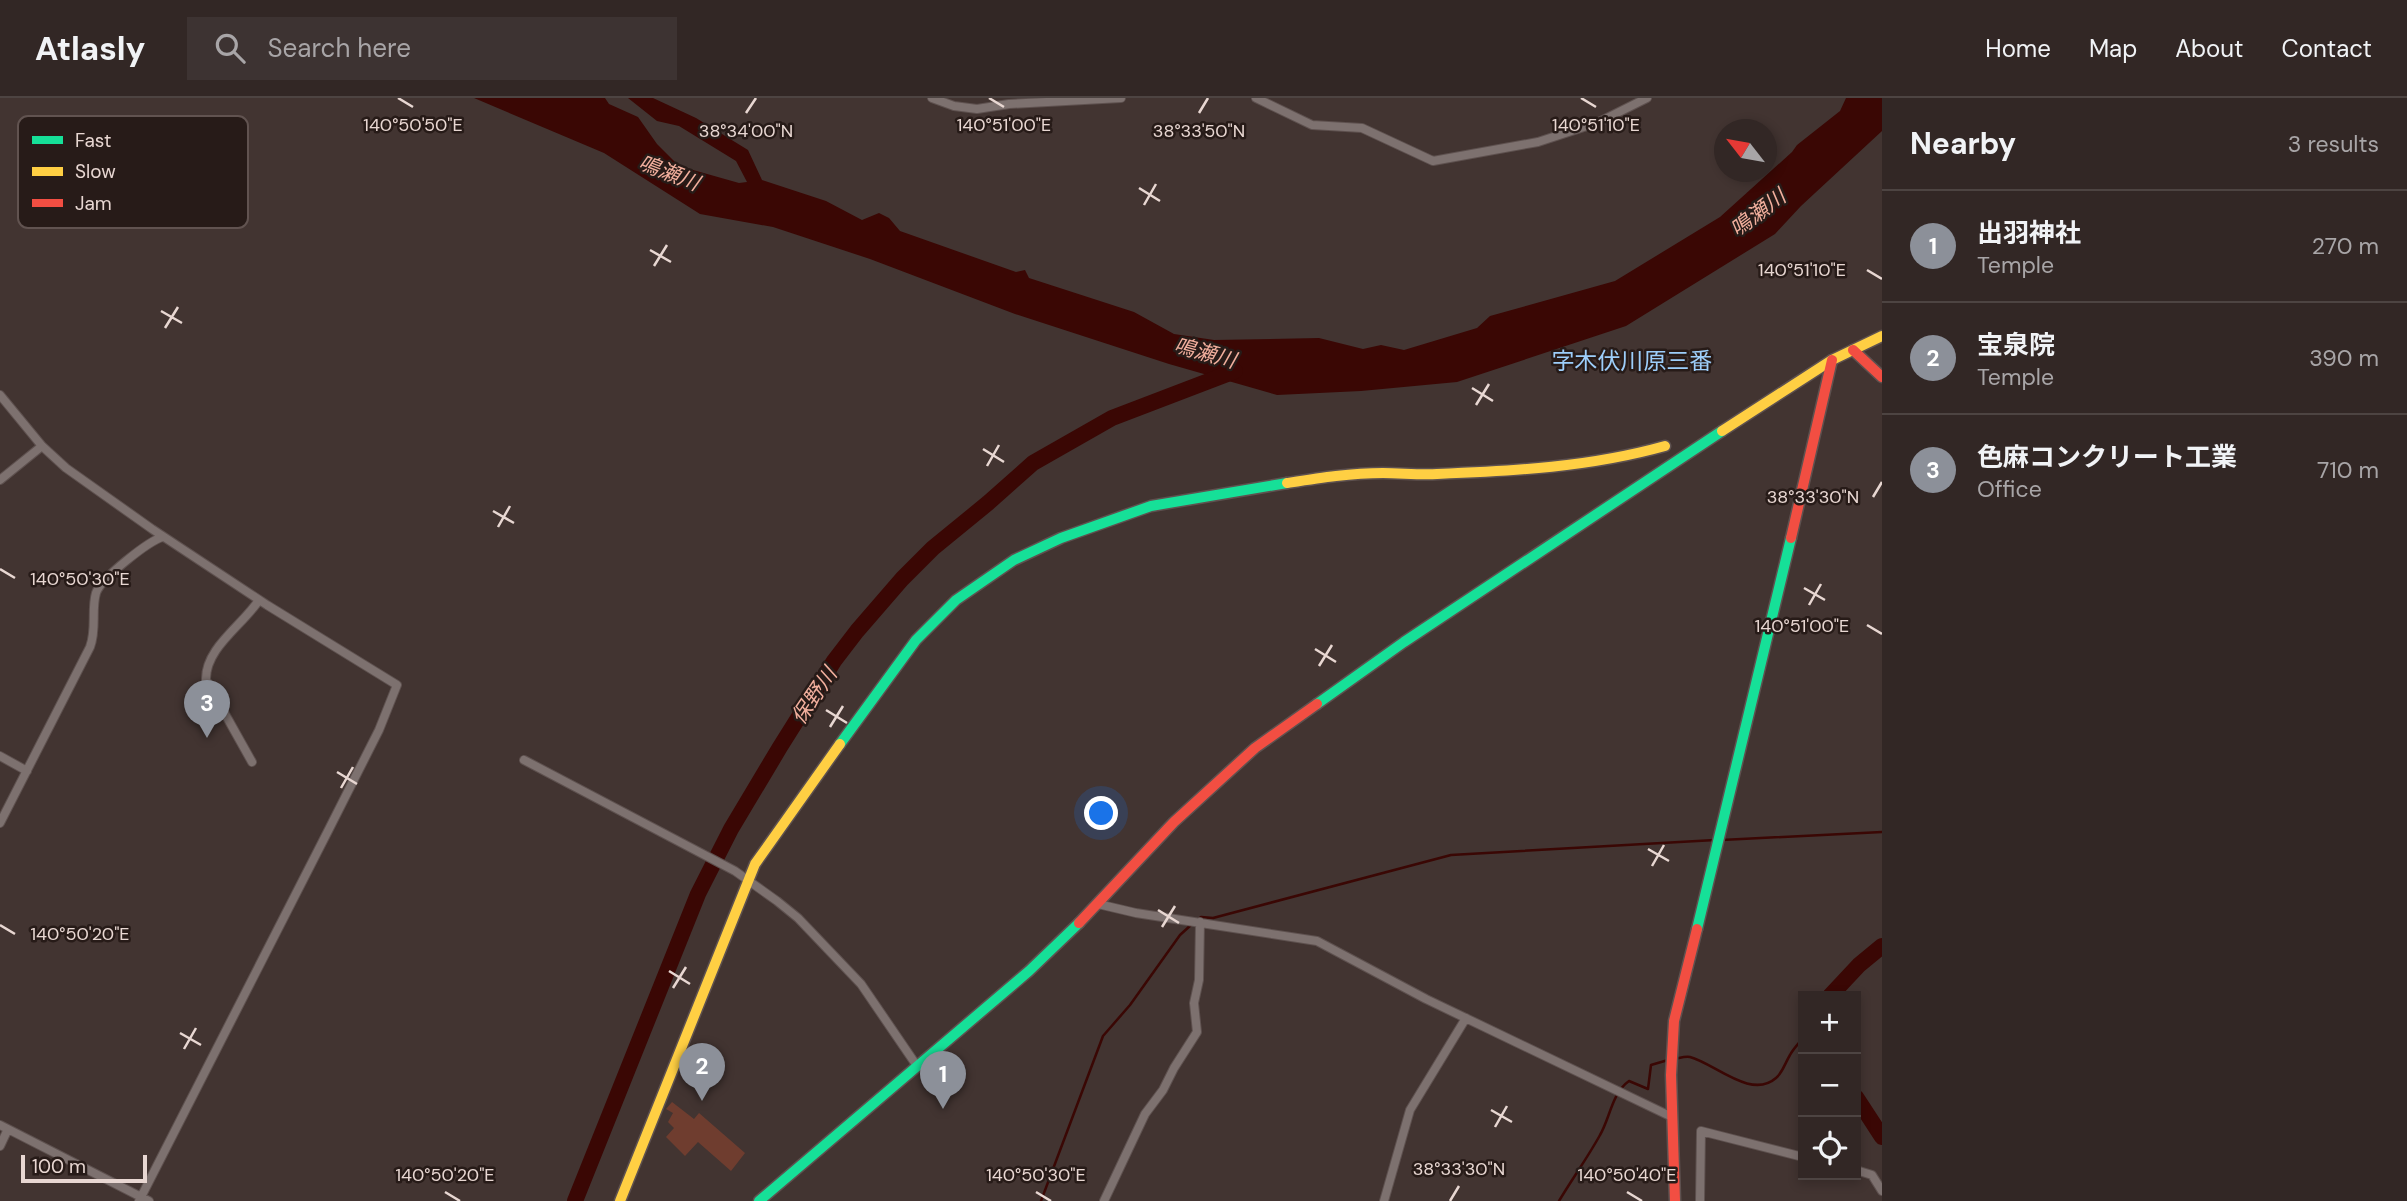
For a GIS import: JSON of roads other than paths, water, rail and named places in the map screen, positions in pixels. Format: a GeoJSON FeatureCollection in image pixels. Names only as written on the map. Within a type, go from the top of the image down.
{"type":"FeatureCollection","features":[{"type":"Feature","properties":{"kind":"street"},"geometry":{"type":"LineString","coordinates":[[932,98],[954,106],[977,109],[1009,104],[1121,98]]}},
{"type":"Feature","properties":{"kind":"street"},"geometry":{"type":"LineString","coordinates":[[1256,98],[1312,125],[1362,128],[1433,161],[1538,142],[1599,122],[1647,98]]}},
{"type":"Feature","properties":{"kind":"street"},"geometry":{"type":"LineString","coordinates":[[759,1201],[1029,971],[1098,904],[1174,822],[1255,748],[1433,622],[1780,392],[1832,360],[1882,336]]}},
{"type":"Feature","properties":{"kind":"street"},"geometry":{"type":"LineString","coordinates":[[1853,350],[1882,377]]}},
{"type":"Feature","properties":{"kind":"street"},"geometry":{"type":"LineString","coordinates":[[1675,1201],[1672,1116],[1674,1021],[1782,580],[1832,360]]}},
{"type":"Feature","properties":{"kind":"street"},"geometry":{"type":"LineString","coordinates":[[0,396],[42,446],[66,468],[163,537],[259,600],[397,685],[379,730],[143,1200],[14,1130],[4,1127],[0,1146]]}},
{"type":"Feature","properties":{"kind":"street"},"geometry":{"type":"LineString","coordinates":[[0,480],[42,446]]}},
{"type":"Feature","properties":{"kind":"street"},"geometry":{"type":"LineString","coordinates":[[620,1201],[755,864],[804,792],[916,640],[956,600],[1014,560],[1061,538],[1151,506],[1328,476],[1564,467],[1630,456],[1665,446]]}},
{"type":"Feature","properties":{"kind":"street"},"geometry":{"type":"LineString","coordinates":[[0,823],[93,638],[96,592],[118,569],[154,540],[163,537]]}},
{"type":"Feature","properties":{"kind":"street"},"geometry":{"type":"LineString","coordinates":[[252,762],[206,680],[206,670],[207,663],[216,650],[259,600]]}},
{"type":"Feature","properties":{"kind":"street"},"geometry":{"type":"LineString","coordinates":[[0,755],[27,771]]}},
{"type":"Feature","properties":{"kind":"street"},"geometry":{"type":"LineString","coordinates":[[524,760],[735,871],[798,918],[861,984],[917,1066]]}},
{"type":"Feature","properties":{"kind":"street"},"geometry":{"type":"LineString","coordinates":[[1098,904],[1136,913],[1317,941],[1466,1018],[1672,1116]]}},
{"type":"Feature","properties":{"kind":"street"},"geometry":{"type":"LineString","coordinates":[[1104,1201],[1145,1114],[1163,1090],[1197,1032],[1194,1003],[1199,980],[1199,922]]}},
{"type":"Feature","properties":{"kind":"street"},"geometry":{"type":"LineString","coordinates":[[1384,1201],[1409,1110],[1466,1018]]}},
{"type":"Feature","properties":{"kind":"street"},"geometry":{"type":"LineString","coordinates":[[1700,1201],[1701,1131],[1798,1156]]}},
{"type":"Feature","properties":{"kind":"street"},"geometry":{"type":"LineString","coordinates":[[1861,1172],[1872,1175],[1882,1191]]}},
{"type":"Feature","properties":{"kind":"water","name":"鳴瀬川"},"geometry":{"type":"Polygon","coordinates":[[[474,98],[605,98],[609,104],[638,117],[657,144],[679,166],[739,183],[747,182],[736,161],[679,126],[657,121],[628,98],[653,98],[696,118],[748,150],[762,180],[826,201],[862,220],[879,213],[889,218],[900,231],[1016,272],[1025,270],[1029,278],[1134,312],[1174,334],[1214,340],[1319,338],[1363,349],[1381,345],[1404,350],[1477,328],[1490,316],[1615,281],[1720,217],[1759,182],[1777,182],[1777,166],[1797,145],[1840,111],[1846,98],[1882,98],[1882,131],[1801,206],[1775,234],[1626,326],[1457,382],[1277,395],[1169,364],[1015,314],[870,259],[773,227],[700,214],[604,153],[474,98]]]}},
{"type":"Feature","properties":{"kind":"waterway","name":"保野川"},"geometry":{"type":"LineString","coordinates":[[575,1201],[698,894],[731,829],[780,747],[834,661],[857,631],[933,548],[1033,463],[1112,418],[1235,371]]}},
{"type":"Feature","properties":{"kind":"waterway"},"geometry":{"type":"LineString","coordinates":[[1722,840],[1882,832]]}},
{"type":"Feature","properties":{"kind":"waterway"},"geometry":{"type":"LineString","coordinates":[[1196,921],[1201,917],[1213,918],[1451,855],[1715,840]]}},
{"type":"Feature","properties":{"kind":"waterway"},"geometry":{"type":"LineString","coordinates":[[1041,1201],[1103,1036],[1130,1005],[1180,935],[1191,925]]}},
{"type":"Feature","properties":{"kind":"waterway"},"geometry":{"type":"LineString","coordinates":[[1835,991],[1882,946]]}},
{"type":"Feature","properties":{"kind":"waterway"},"geometry":{"type":"LineString","coordinates":[[1674,1059],[1690,1057],[1744,1083],[1766,1084],[1778,1076],[1798,1044]]}},
{"type":"Feature","properties":{"kind":"waterway"},"geometry":{"type":"LineString","coordinates":[[1559,1201],[1600,1135],[1623,1086],[1629,1081],[1648,1089],[1651,1065],[1668,1060]]}},
{"type":"Feature","properties":{"kind":"waterway"},"geometry":{"type":"LineString","coordinates":[[1861,1105],[1882,1137]]}},
{"type":"Feature","properties":{"kind":"place","name":"色麻コンクリート工業"},"geometry":{"type":"Point","coordinates":[207,738]}},
{"type":"Feature","properties":{"kind":"place","name":"宝泉院"},"geometry":{"type":"Point","coordinates":[702,1101]}},
{"type":"Feature","properties":{"kind":"place","name":"出羽神社"},"geometry":{"type":"Point","coordinates":[943,1109]}},
{"type":"Feature","properties":{"kind":"district","name":"字木伏川原三番"},"geometry":{"type":"Point","coordinates":[1632,361]}}]}
